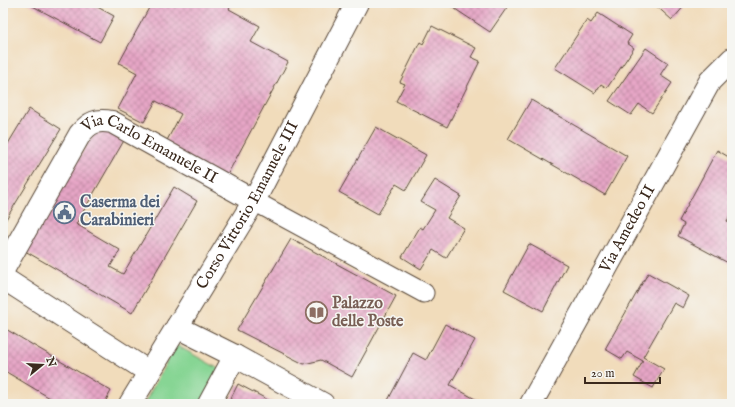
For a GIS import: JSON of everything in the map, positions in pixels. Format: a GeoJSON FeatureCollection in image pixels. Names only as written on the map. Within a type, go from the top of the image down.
{"type":"FeatureCollection","features":[{"type":"Feature","properties":{"kind":"street","name":"Corso Vittorio Emanuele III"},"geometry":{"type":"LineString","coordinates":[[130,404],[254,201],[357,3]]}},
{"type":"Feature","properties":{"kind":"street","name":"Via Amedeo II"},"geometry":{"type":"LineString","coordinates":[[531,404],[710,81],[732,59]]}},
{"type":"Feature","properties":{"kind":"street","name":"Via Carlo Emanuele II"},"geometry":{"type":"LineString","coordinates":[[3,270],[80,134],[87,126],[95,121],[103,120],[112,122],[254,201]]}},
{"type":"Feature","properties":{"kind":"street"},"geometry":{"type":"LineString","coordinates":[[254,201],[424,293]]}},
{"type":"Feature","properties":{"kind":"street"},"geometry":{"type":"LineString","coordinates":[[3,278],[149,372]]}},
{"type":"Feature","properties":{"kind":"street"},"geometry":{"type":"LineString","coordinates":[[177,327],[235,356],[322,404]]}},
{"type":"Feature","properties":{"kind":"street"},"geometry":{"type":"LineString","coordinates":[[209,404],[235,356]]}},
{"type":"Feature","properties":{"kind":"green space"},"geometry":{"type":"Polygon","coordinates":[[[176,345],[223,371],[206,404],[144,404],[176,345]]]}},
{"type":"Feature","properties":{"kind":"building"},"geometry":{"type":"Polygon","coordinates":[[[27,3],[90,3],[114,16],[100,42],[27,3]]]}},
{"type":"Feature","properties":{"kind":"building"},"geometry":{"type":"Polygon","coordinates":[[[145,3],[233,3],[229,9],[260,26],[251,42],[288,62],[225,179],[164,146],[181,114],[156,101],[144,122],[118,109],[137,73],[119,63],[150,6],[145,3]]]}},
{"type":"Feature","properties":{"kind":"building"},"geometry":{"type":"Polygon","coordinates":[[[446,3],[510,3],[490,32],[446,3]]]}},
{"type":"Feature","properties":{"kind":"building"},"geometry":{"type":"Polygon","coordinates":[[[653,3],[687,3],[672,20],[653,3]]]}},
{"type":"Feature","properties":{"kind":"building"},"geometry":{"type":"Polygon","coordinates":[[[598,13],[632,35],[627,43],[634,48],[607,88],[601,84],[595,93],[555,68],[587,20],[591,23],[598,13]]]}},
{"type":"Feature","properties":{"kind":"building"},"geometry":{"type":"Polygon","coordinates":[[[432,26],[476,48],[471,57],[480,61],[447,127],[396,101],[405,84],[400,82],[420,42],[423,44],[432,26]]]}},
{"type":"Feature","properties":{"kind":"building"},"geometry":{"type":"Polygon","coordinates":[[[646,48],[668,63],[660,75],[672,83],[652,113],[639,104],[631,115],[609,101],[646,48]]]}},
{"type":"Feature","properties":{"kind":"building"},"geometry":{"type":"Polygon","coordinates":[[[531,100],[627,156],[605,195],[508,139],[531,100]]]}},
{"type":"Feature","properties":{"kind":"building"},"geometry":{"type":"Polygon","coordinates":[[[29,109],[61,129],[3,224],[3,152],[29,109]]]}},
{"type":"Feature","properties":{"kind":"building","name":"Caserma dei Carabinieri"},"geometry":{"type":"Polygon","coordinates":[[[100,122],[126,137],[76,224],[120,250],[110,267],[123,274],[174,187],[197,201],[132,313],[25,251],[100,122]]]}},
{"type":"Feature","properties":{"kind":"building"},"geometry":{"type":"Polygon","coordinates":[[[376,127],[426,155],[406,190],[396,184],[378,214],[339,192],[376,127]]]}},
{"type":"Feature","properties":{"kind":"building"},"geometry":{"type":"Polygon","coordinates":[[[717,150],[732,159],[732,211],[727,221],[732,224],[732,265],[678,236],[684,224],[679,221],[717,150]]]}},
{"type":"Feature","properties":{"kind":"building"},"geometry":{"type":"Polygon","coordinates":[[[435,180],[461,196],[447,218],[464,228],[446,258],[433,250],[421,269],[402,257],[420,227],[423,229],[435,210],[421,202],[435,180]]]}},
{"type":"Feature","properties":{"kind":"building","name":"Palazzo delle Poste"},"geometry":{"type":"Polygon","coordinates":[[[291,239],[396,296],[352,377],[321,360],[304,364],[237,330],[291,239]]]}},
{"type":"Feature","properties":{"kind":"building"},"geometry":{"type":"Polygon","coordinates":[[[529,244],[567,265],[543,311],[504,290],[529,244]]]}},
{"type":"Feature","properties":{"kind":"building"},"geometry":{"type":"Polygon","coordinates":[[[648,273],[689,296],[683,308],[674,303],[643,357],[664,369],[653,388],[634,377],[643,361],[627,352],[622,359],[605,349],[648,273]]]}},
{"type":"Feature","properties":{"kind":"building"},"geometry":{"type":"Polygon","coordinates":[[[445,324],[475,340],[450,385],[484,404],[386,404],[413,353],[426,360],[445,324]]]}},
{"type":"Feature","properties":{"kind":"building"},"geometry":{"type":"Polygon","coordinates":[[[4,328],[111,391],[104,404],[54,404],[55,401],[3,370],[4,328]]]}},
{"type":"Feature","properties":{"kind":"building"},"geometry":{"type":"Polygon","coordinates":[[[238,384],[276,404],[228,404],[238,384]]]}},
{"type":"Feature","properties":{"kind":"place","name":"Caserma dei Carabinieri"},"geometry":{"type":"Point","coordinates":[65,212]}},
{"type":"Feature","properties":{"kind":"place","name":"Palazzo delle Poste"},"geometry":{"type":"Point","coordinates":[317,313]}}]}
